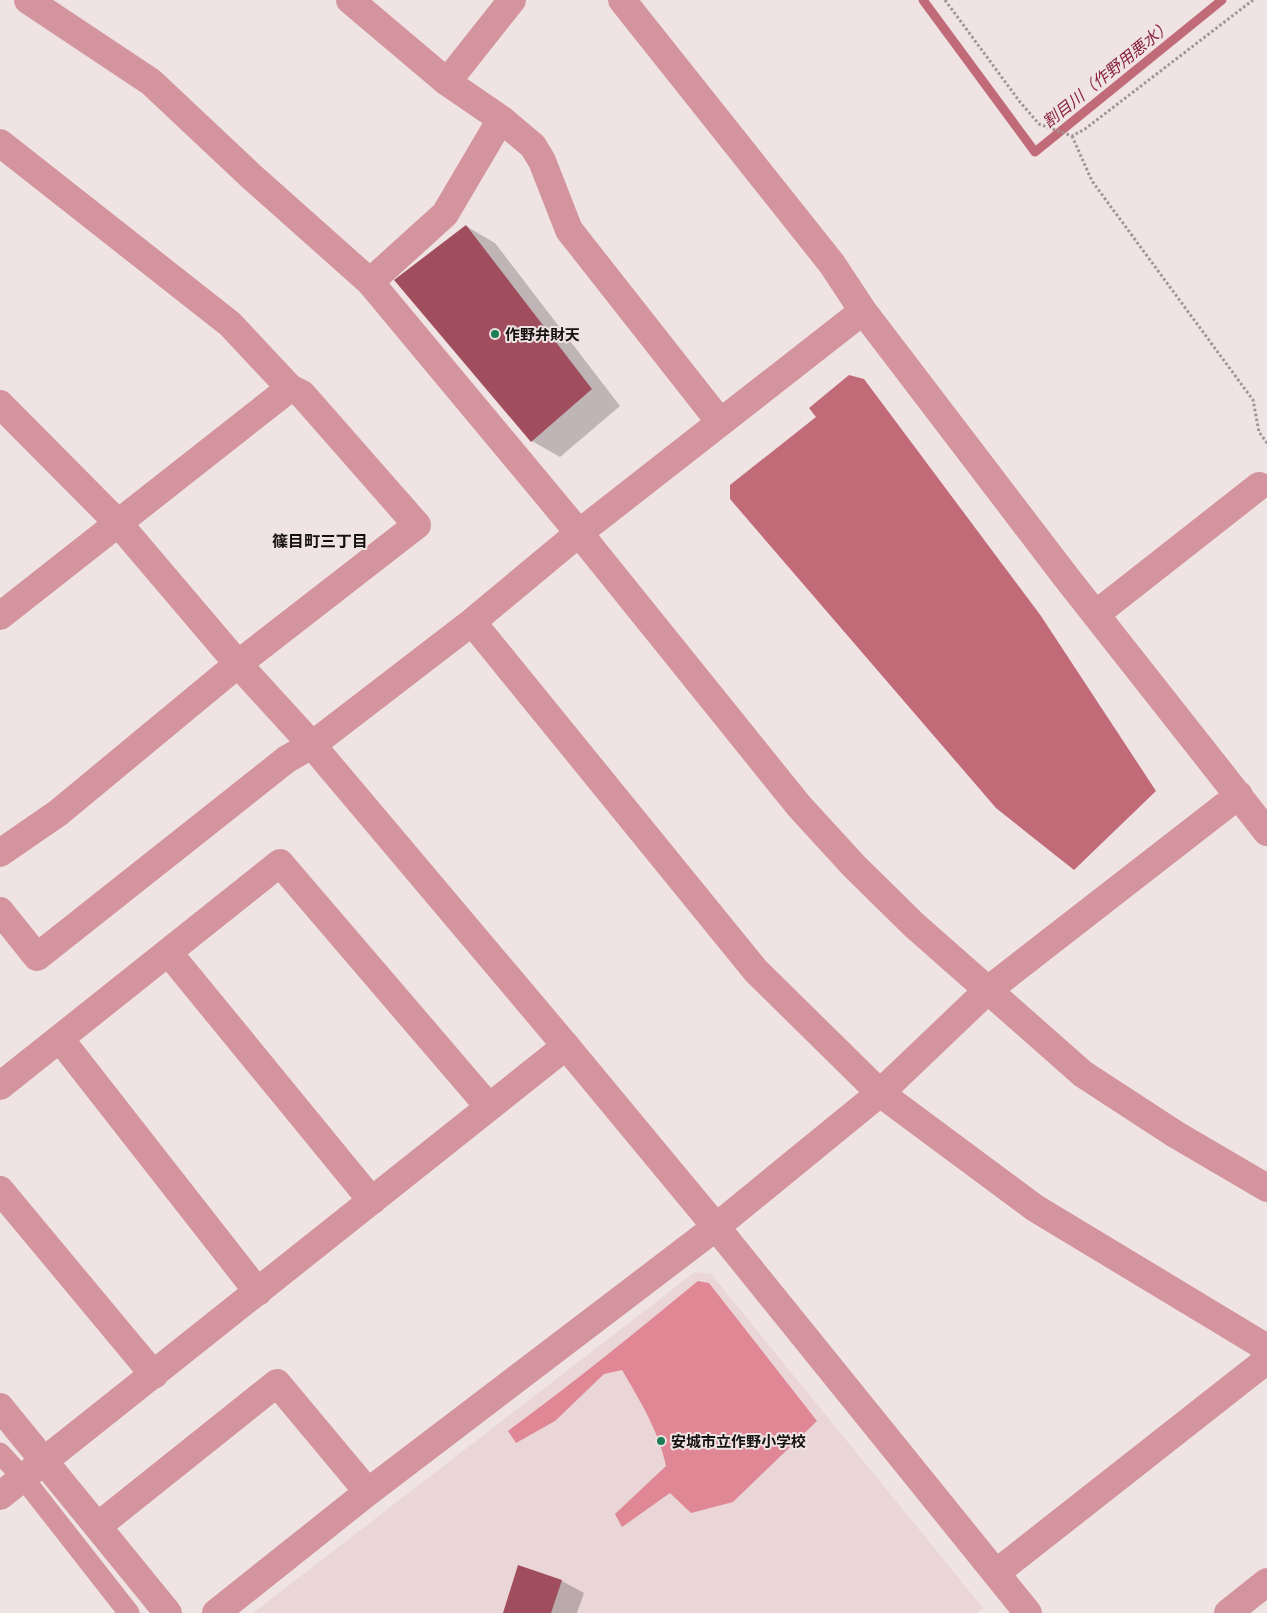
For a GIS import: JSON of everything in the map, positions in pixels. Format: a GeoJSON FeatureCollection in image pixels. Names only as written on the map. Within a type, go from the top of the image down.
{"type":"FeatureCollection","features":[{"type":"Feature","properties":{"kind":"street"},"geometry":{"type":"LineString","coordinates":[[28,0],[151,82],[252,177],[370,282],[578,533],[800,806],[854,866],[914,925],[1083,1074],[1175,1134],[1267,1188]]}},
{"type":"Feature","properties":{"kind":"street"},"geometry":{"type":"LineString","coordinates":[[350,0],[447,82],[502,119],[533,146],[542,161],[569,230],[720,422]]}},
{"type":"Feature","properties":{"kind":"street"},"geometry":{"type":"LineString","coordinates":[[447,82],[512,0]]}},
{"type":"Feature","properties":{"kind":"street"},"geometry":{"type":"LineString","coordinates":[[622,0],[832,264],[863,311],[1060,569],[1267,832]]}},
{"type":"Feature","properties":{"kind":"street"},"geometry":{"type":"LineString","coordinates":[[370,282],[446,214],[502,119]]}},
{"type":"Feature","properties":{"kind":"street"},"geometry":{"type":"LineString","coordinates":[[0,143],[230,324],[290,388],[302,394],[417,525],[238,664],[58,813],[0,853]]}},
{"type":"Feature","properties":{"kind":"street"},"geometry":{"type":"LineString","coordinates":[[0,911],[37,957],[287,759],[312,746],[472,622],[578,533],[863,311]]}},
{"type":"Feature","properties":{"kind":"street"},"geometry":{"type":"LineString","coordinates":[[0,616],[290,388]]}},
{"type":"Feature","properties":{"kind":"street"},"geometry":{"type":"LineString","coordinates":[[0,404],[119,524],[238,664],[312,746],[566,1046],[716,1227],[1028,1613]]}},
{"type":"Feature","properties":{"kind":"street"},"geometry":{"type":"LineString","coordinates":[[1096,614],[1259,486]]}},
{"type":"Feature","properties":{"kind":"street"},"geometry":{"type":"LineString","coordinates":[[472,622],[756,971],[880,1093],[1035,1208],[1267,1348]]}},
{"type":"Feature","properties":{"kind":"street"},"geometry":{"type":"LineString","coordinates":[[216,1613],[368,1492],[716,1227],[880,1093],[988,990],[1239,795]]}},
{"type":"Feature","properties":{"kind":"street"},"geometry":{"type":"LineString","coordinates":[[0,1086],[280,864],[489,1107]]}},
{"type":"Feature","properties":{"kind":"street"},"geometry":{"type":"LineString","coordinates":[[168,952],[372,1201]]}},
{"type":"Feature","properties":{"kind":"street"},"geometry":{"type":"LineString","coordinates":[[60,1039],[258,1292]]}},
{"type":"Feature","properties":{"kind":"street"},"geometry":{"type":"LineString","coordinates":[[0,1496],[46,1462],[566,1046]]}},
{"type":"Feature","properties":{"kind":"street"},"geometry":{"type":"LineString","coordinates":[[0,1190],[154,1375]]}},
{"type":"Feature","properties":{"kind":"street"},"geometry":{"type":"LineString","coordinates":[[996,1573],[1267,1360]]}},
{"type":"Feature","properties":{"kind":"street"},"geometry":{"type":"LineString","coordinates":[[98,1526],[277,1383],[368,1492]]}},
{"type":"Feature","properties":{"kind":"street"},"geometry":{"type":"LineString","coordinates":[[0,1407],[168,1613]]}},
{"type":"Feature","properties":{"kind":"street"},"geometry":{"type":"LineString","coordinates":[[0,1453],[24,1479],[129,1613]]}},
{"type":"Feature","properties":{"kind":"street"},"geometry":{"type":"LineString","coordinates":[[1228,1613],[1267,1582]]}},
{"type":"Feature","properties":{"kind":"path"},"geometry":{"type":"LineString","coordinates":[[945,0],[1020,102],[1039,124],[1072,136],[1085,130],[1253,0]]}},
{"type":"Feature","properties":{"kind":"path"},"geometry":{"type":"LineString","coordinates":[[1072,136],[1092,181],[1253,400],[1259,432],[1267,443]]}},
{"type":"Feature","properties":{"kind":"shaded area"},"geometry":{"type":"Polygon","coordinates":[[[849,375],[864,379],[1041,616],[1156,791],[1074,870],[996,808],[730,499],[730,485],[816,417],[809,408],[849,375]]]}},
{"type":"Feature","properties":{"kind":"shaded area","name":"安城市立作野小学校"},"geometry":{"type":"Polygon","coordinates":[[[695,1272],[711,1274],[983,1608],[977,1613],[253,1613],[695,1272]]]}},
{"type":"Feature","properties":{"kind":"shaded area"},"geometry":{"type":"Polygon","coordinates":[[[698,1281],[709,1283],[817,1421],[733,1502],[691,1513],[670,1493],[622,1527],[615,1514],[666,1466],[654,1428],[622,1370],[604,1374],[555,1421],[516,1443],[508,1431],[698,1281]]]}},
{"type":"Feature","properties":{"kind":"building","name":"作野弁財天"},"geometry":{"type":"Polygon","coordinates":[[[466,225],[592,389],[531,442],[394,280],[466,225]]]}},
{"type":"Feature","properties":{"kind":"building"},"geometry":{"type":"Polygon","coordinates":[[[518,1565],[562,1580],[551,1613],[503,1613],[518,1565]]]}},
{"type":"Feature","properties":{"kind":"waterway","name":"割目川（作野用悪水）"},"geometry":{"type":"LineString","coordinates":[[923,0],[1035,152],[1222,0]]}},
{"type":"Feature","properties":{"kind":"place","name":"作野弁財天"},"geometry":{"type":"Point","coordinates":[495,334]}},
{"type":"Feature","properties":{"kind":"place","name":"安城市立作野小学校"},"geometry":{"type":"Point","coordinates":[661,1441]}},
{"type":"Feature","properties":{"kind":"district","name":"篠目町三丁目"},"geometry":{"type":"Point","coordinates":[320,541]}}]}
